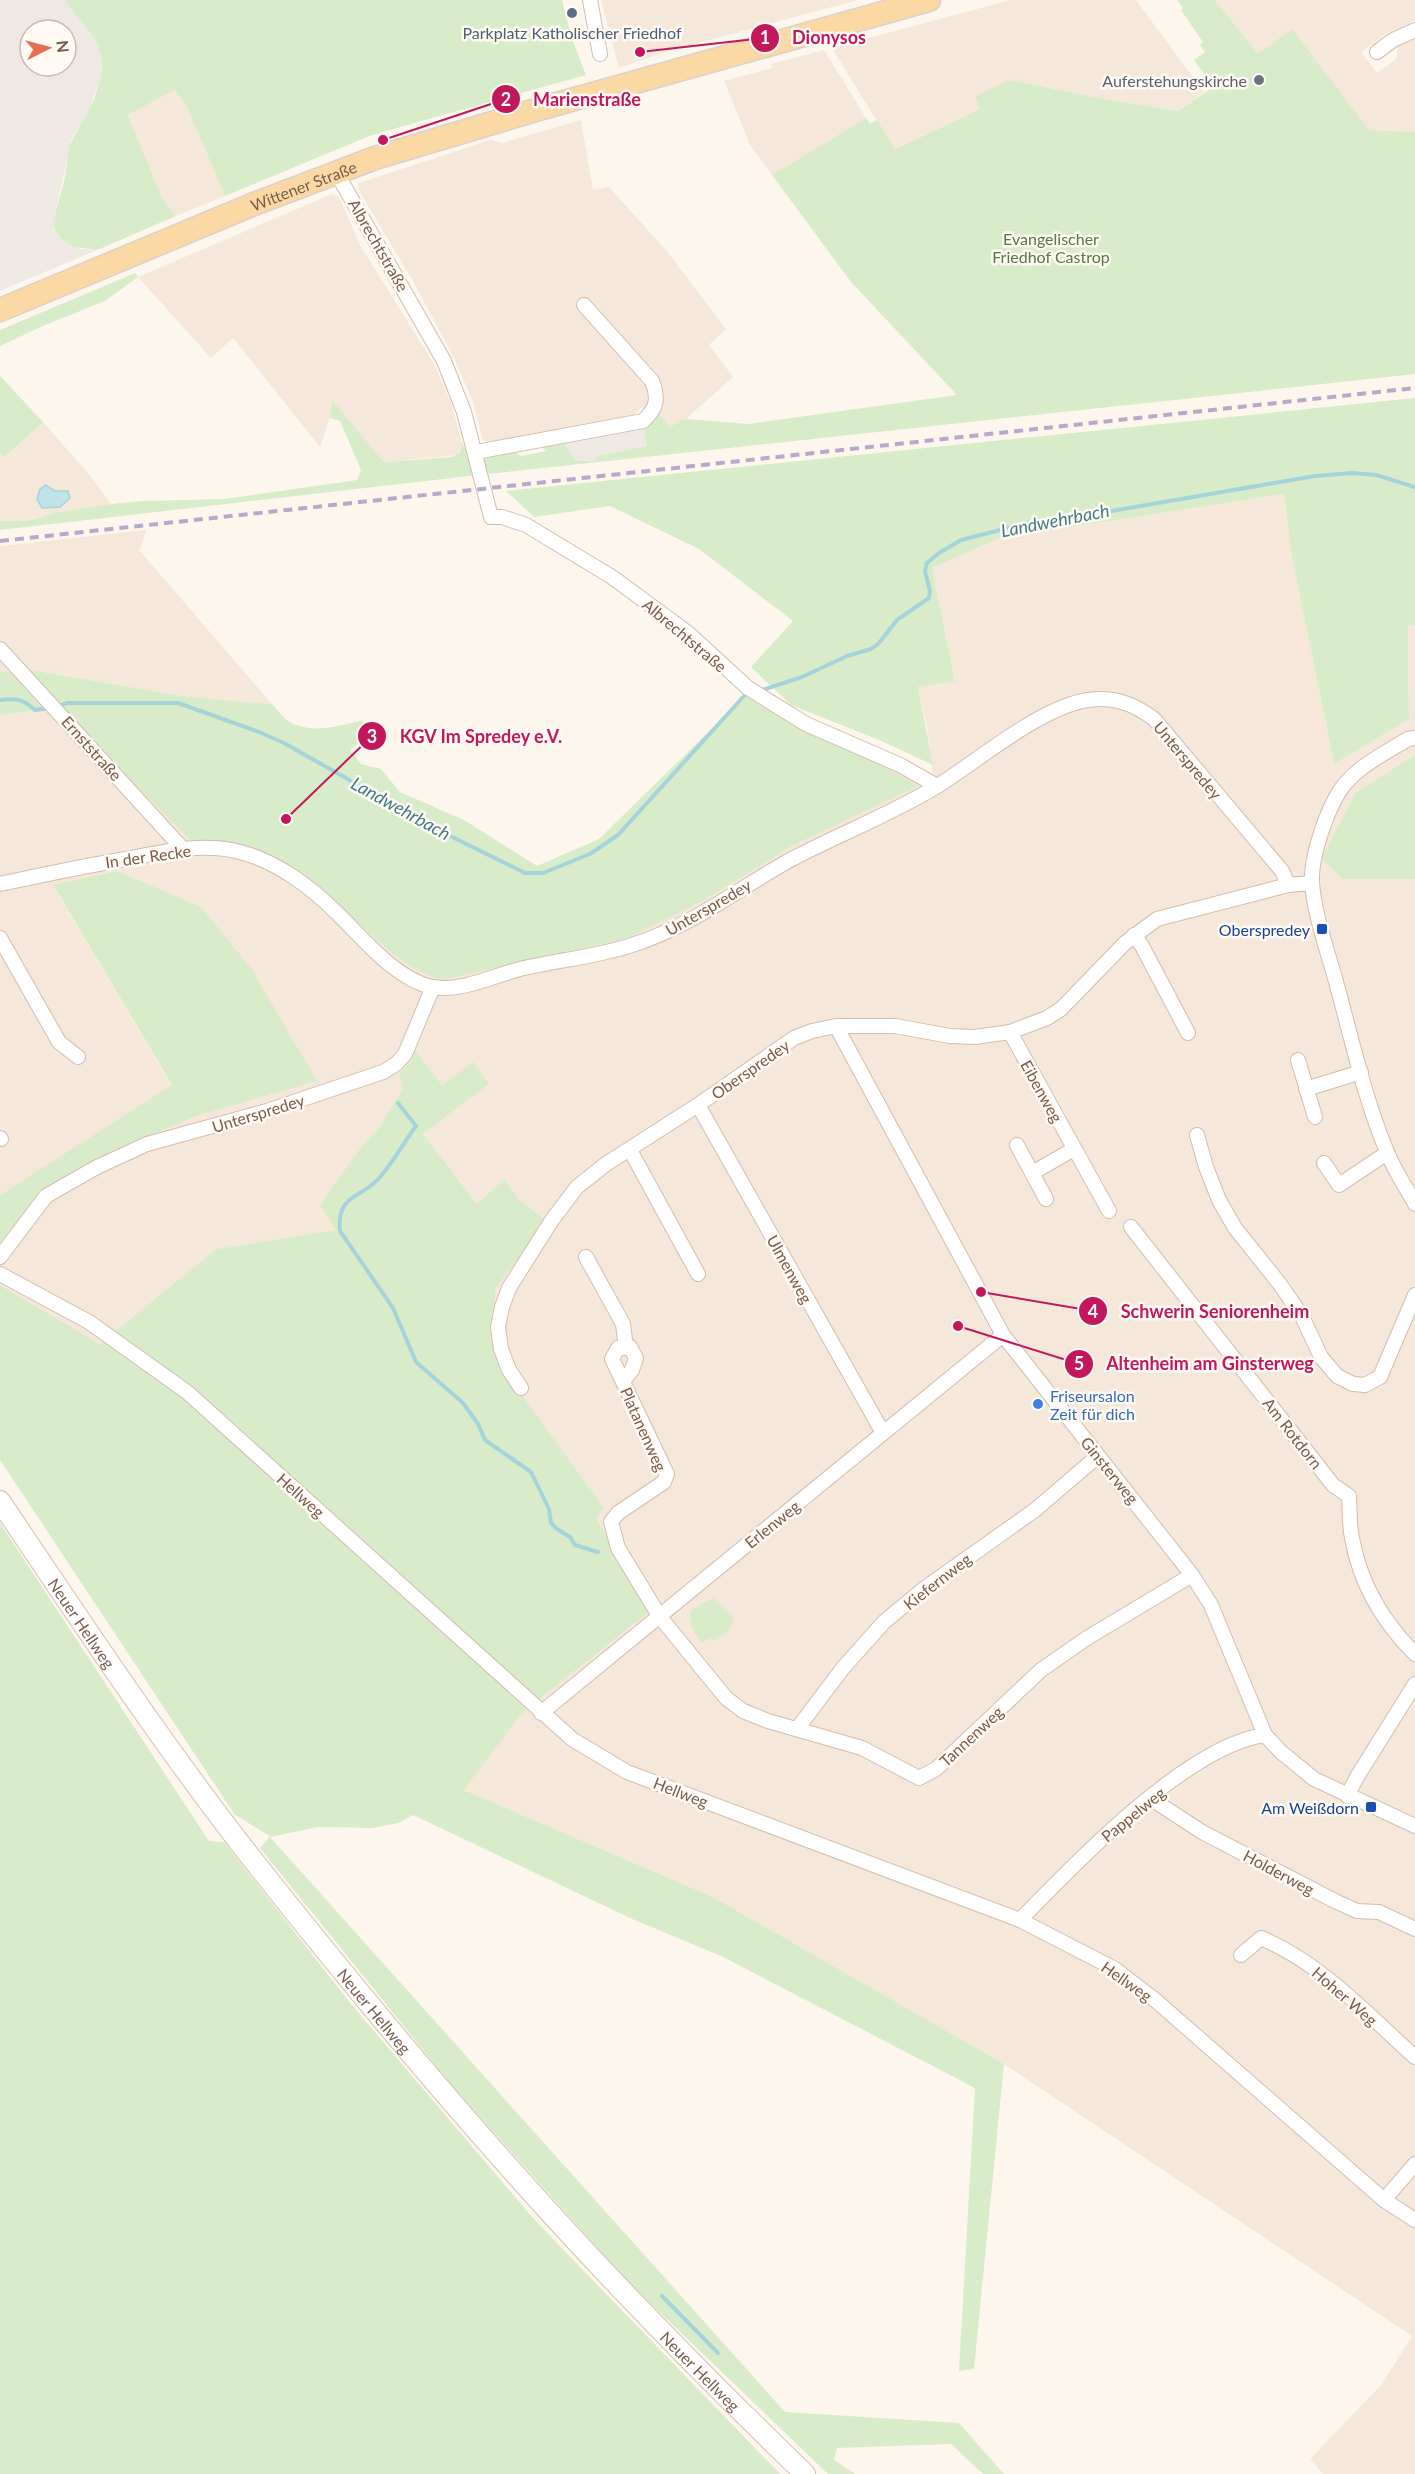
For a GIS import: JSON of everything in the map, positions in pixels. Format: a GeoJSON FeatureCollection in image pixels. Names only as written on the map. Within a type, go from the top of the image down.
{"type":"FeatureCollection","features":[{"type":"Feature","properties":{"kind":"main road","name":"Wittener Straße"},"geometry":{"type":"LineString","coordinates":[[0,310],[336,172],[463,131],[879,6],[929,0]]}},
{"type":"Feature","properties":{"kind":"main road","name":"Neuer Hellweg"},"geometry":{"type":"LineString","coordinates":[[0,1501],[187,1772],[248,1853],[400,2042],[559,2223],[706,2378],[805,2474]]}},
{"type":"Feature","properties":{"kind":"street"},"geometry":{"type":"LineString","coordinates":[[590,0],[600,54]]}},
{"type":"Feature","properties":{"kind":"street"},"geometry":{"type":"LineString","coordinates":[[1377,52],[1393,40],[1415,30]]}},
{"type":"Feature","properties":{"kind":"street","name":"Albrechtstraße"},"geometry":{"type":"LineString","coordinates":[[336,172],[435,340],[454,383],[476,452],[491,517],[502,517],[526,525],[612,577],[688,633],[748,688],[806,724],[900,765],[937,786]]}},
{"type":"Feature","properties":{"kind":"street"},"geometry":{"type":"LineString","coordinates":[[476,452],[643,421],[656,406],[657,394],[652,381],[584,305]]}},
{"type":"Feature","properties":{"kind":"street","name":"Ernststraße"},"geometry":{"type":"LineString","coordinates":[[0,649],[182,849]]}},
{"type":"Feature","properties":{"kind":"street","name":"Unterspredey"},"geometry":{"type":"LineString","coordinates":[[0,1257],[46,1196],[105,1163],[147,1144],[267,1111],[382,1072],[396,1064],[405,1054],[433,987],[480,981],[517,970],[630,946],[653,938],[686,923],[802,853],[937,786],[994,747],[1059,708],[1090,699],[1122,701],[1139,708],[1154,719],[1282,871],[1288,885]]}},
{"type":"Feature","properties":{"kind":"street"},"geometry":{"type":"LineString","coordinates":[[1415,738],[1408,739],[1369,763],[1342,787],[1334,799],[1312,868],[1312,883],[1329,957],[1361,1072],[1387,1153],[1415,1204]]}},
{"type":"Feature","properties":{"kind":"street","name":"In der Recke"},"geometry":{"type":"LineString","coordinates":[[0,884],[182,849],[237,851],[273,866],[323,900],[388,963],[433,987]]}},
{"type":"Feature","properties":{"kind":"street","name":"Oberspredey"},"geometry":{"type":"LineString","coordinates":[[521,1388],[509,1370],[501,1349],[498,1327],[509,1288],[552,1220],[577,1187],[606,1164],[698,1105],[794,1038],[836,1026],[895,1026],[950,1036],[975,1037],[1010,1032],[1030,1025],[1060,1009],[1134,935],[1167,915],[1288,885],[1312,883]]}},
{"type":"Feature","properties":{"kind":"street"},"geometry":{"type":"LineString","coordinates":[[1134,935],[1188,1033]]}},
{"type":"Feature","properties":{"kind":"street"},"geometry":{"type":"LineString","coordinates":[[0,938],[59,1042],[78,1057]]}},
{"type":"Feature","properties":{"kind":"street","name":"Ginsterweg"},"geometry":{"type":"LineString","coordinates":[[836,1026],[1004,1335],[1192,1575],[1211,1605],[1265,1736],[1314,1779],[1415,1826]]}},
{"type":"Feature","properties":{"kind":"street","name":"Eibenweg"},"geometry":{"type":"LineString","coordinates":[[1010,1032],[1108,1211]]}},
{"type":"Feature","properties":{"kind":"street"},"geometry":{"type":"LineString","coordinates":[[1298,1060],[1315,1117]]}},
{"type":"Feature","properties":{"kind":"street"},"geometry":{"type":"LineString","coordinates":[[1306,1089],[1361,1072]]}},
{"type":"Feature","properties":{"kind":"street","name":"Ulmenweg"},"geometry":{"type":"LineString","coordinates":[[698,1105],[883,1433]]}},
{"type":"Feature","properties":{"kind":"street"},"geometry":{"type":"LineString","coordinates":[[1197,1135],[1210,1178],[1235,1228],[1302,1316],[1321,1357],[1337,1376],[1353,1384],[1365,1385],[1380,1377],[1415,1295]]}},
{"type":"Feature","properties":{"kind":"street"},"geometry":{"type":"LineString","coordinates":[[1017,1145],[1046,1199]]}},
{"type":"Feature","properties":{"kind":"street"},"geometry":{"type":"LineString","coordinates":[[1032,1173],[1074,1149]]}},
{"type":"Feature","properties":{"kind":"street"},"geometry":{"type":"LineString","coordinates":[[630,1150],[698,1274]]}},
{"type":"Feature","properties":{"kind":"street"},"geometry":{"type":"LineString","coordinates":[[1324,1163],[1339,1185],[1387,1153]]}},
{"type":"Feature","properties":{"kind":"street","name":"Am Rotdorn"},"geometry":{"type":"LineString","coordinates":[[1131,1227],[1333,1485],[1349,1496],[1352,1538],[1366,1588],[1384,1618],[1415,1654]]}},
{"type":"Feature","properties":{"kind":"street","name":"Platanenweg"},"geometry":{"type":"LineString","coordinates":[[586,1257],[623,1324],[626,1348],[618,1348],[612,1359],[667,1474],[664,1482],[618,1513],[611,1522],[618,1548],[660,1617]]}},
{"type":"Feature","properties":{"kind":"street","name":"Hellweg"},"geometry":{"type":"LineString","coordinates":[[0,1274],[89,1323],[187,1392],[572,1739],[627,1772],[1020,1920],[1115,1969],[1146,1993],[1384,2200],[1415,2220]]}},
{"type":"Feature","properties":{"kind":"street","name":"Erlenweg"},"geometry":{"type":"LineString","coordinates":[[541,1713],[1004,1335]]}},
{"type":"Feature","properties":{"kind":"street","name":"Kiefernweg"},"geometry":{"type":"LineString","coordinates":[[797,1729],[843,1668],[884,1622],[925,1587],[1035,1510],[1098,1456]]}},
{"type":"Feature","properties":{"kind":"street","name":"Tannenweg"},"geometry":{"type":"LineString","coordinates":[[660,1617],[726,1698],[743,1712],[862,1748],[919,1778],[936,1769],[1041,1670],[1087,1638],[1192,1575]]}},
{"type":"Feature","properties":{"kind":"street"},"geometry":{"type":"LineString","coordinates":[[1347,1796],[1415,1684]]}},
{"type":"Feature","properties":{"kind":"street","name":"Pappelweg"},"geometry":{"type":"LineString","coordinates":[[1020,1920],[1085,1854],[1150,1798],[1203,1759],[1249,1737],[1265,1736]]}},
{"type":"Feature","properties":{"kind":"street","name":"Holderweg"},"geometry":{"type":"LineString","coordinates":[[1150,1798],[1202,1832],[1335,1901],[1357,1911],[1379,1912],[1415,1929]]}},
{"type":"Feature","properties":{"kind":"street","name":"Hoher Weg"},"geometry":{"type":"LineString","coordinates":[[1241,1955],[1262,1938],[1273,1943],[1316,1969],[1415,2057]]}},
{"type":"Feature","properties":{"kind":"street"},"geometry":{"type":"LineString","coordinates":[[1384,2200],[1415,2164]]}},
{"type":"Feature","properties":{"kind":"shaded area"},"geometry":{"type":"Polygon","coordinates":[[[0,0],[64,0],[96,40],[102,59],[102,72],[89,111],[72,138],[53,222],[55,232],[61,239],[81,249],[97,250],[0,291],[0,0]]]}},
{"type":"Feature","properties":{"kind":"shaded area"},"geometry":{"type":"Polygon","coordinates":[[[601,0],[858,0],[668,51],[619,68],[601,0]]]}},
{"type":"Feature","properties":{"kind":"shaded area"},"geometry":{"type":"Polygon","coordinates":[[[1010,0],[1136,0],[1204,92],[1178,111],[1010,80],[980,109],[894,149],[832,48],[1010,0]]]}},
{"type":"Feature","properties":{"kind":"shaded area"},"geometry":{"type":"Polygon","coordinates":[[[1215,0],[1415,0],[1415,21],[1387,33],[1361,52],[1377,73],[1396,59],[1398,46],[1415,39],[1415,132],[1369,130],[1292,30],[1258,55],[1215,0]]]}},
{"type":"Feature","properties":{"kind":"shaded area"},"geometry":{"type":"Polygon","coordinates":[[[824,50],[866,118],[772,175],[750,145],[724,81],[772,68],[771,64],[824,50]]]}},
{"type":"Feature","properties":{"kind":"shaded area"},"geometry":{"type":"Polygon","coordinates":[[[174,89],[185,103],[225,196],[176,216],[162,198],[128,115],[174,89]]]}},
{"type":"Feature","properties":{"kind":"shaded area"},"geometry":{"type":"Polygon","coordinates":[[[581,120],[593,190],[609,187],[666,250],[726,329],[709,345],[733,377],[686,419],[679,420],[671,427],[657,412],[642,407],[628,417],[503,441],[483,441],[473,402],[454,358],[413,281],[358,189],[359,183],[490,140],[502,143],[581,120]]]}},
{"type":"Feature","properties":{"kind":"shaded area"},"geometry":{"type":"Polygon","coordinates":[[[332,194],[339,197],[360,245],[434,364],[452,405],[462,444],[457,455],[384,462],[332,401],[330,418],[320,447],[233,338],[211,358],[138,277],[332,194]]]}},
{"type":"Feature","properties":{"kind":"shaded area"},"geometry":{"type":"Polygon","coordinates":[[[43,422],[88,473],[111,504],[58,512],[28,521],[0,521],[0,453],[5,458],[43,422]]]}},
{"type":"Feature","properties":{"kind":"shaded area"},"geometry":{"type":"Polygon","coordinates":[[[644,425],[648,446],[597,456],[595,461],[577,461],[562,443],[644,425]]]}},
{"type":"Feature","properties":{"kind":"shaded area"},"geometry":{"type":"Polygon","coordinates":[[[1284,494],[1292,556],[1334,764],[1409,719],[1408,626],[1415,625],[1415,755],[1355,793],[1343,879],[1415,879],[1415,2474],[1323,2474],[1310,2459],[1382,2384],[1412,2336],[1004,2064],[713,1897],[464,1790],[523,1712],[649,1612],[596,1517],[497,1355],[495,1289],[547,1221],[519,1200],[504,1179],[477,1204],[423,1134],[489,1084],[473,1063],[442,1085],[415,1050],[411,1062],[399,1073],[404,1088],[378,1129],[361,1147],[322,1205],[337,1230],[216,1249],[100,1344],[0,1285],[0,1246],[38,1198],[128,1145],[194,1117],[317,1081],[53,886],[172,1086],[0,1195],[0,715],[59,708],[237,846],[353,920],[395,956],[416,970],[708,898],[792,846],[917,786],[876,761],[933,779],[928,732],[918,687],[955,680],[932,568],[1000,538],[1284,494]]]}},
{"type":"Feature","properties":{"kind":"shaded area"},"geometry":{"type":"Polygon","coordinates":[[[146,530],[140,551],[272,704],[190,697],[32,670],[0,672],[0,546],[146,530]]]}},
{"type":"Feature","properties":{"kind":"green space"},"geometry":{"type":"Polygon","coordinates":[[[64,0],[562,0],[571,36],[586,75],[372,135],[225,196],[185,103],[174,90],[128,115],[162,198],[176,216],[97,250],[75,247],[61,239],[55,231],[53,222],[65,177],[69,146],[94,100],[102,72],[102,59],[96,40],[64,0]]]}},
{"type":"Feature","properties":{"kind":"green space","name":"Evangelischer Friedhof Castrop"},"geometry":{"type":"Polygon","coordinates":[[[1177,0],[1215,0],[1258,54],[1292,29],[1369,130],[1415,132],[1415,374],[488,474],[484,460],[487,454],[512,450],[521,456],[546,451],[541,446],[563,443],[577,461],[595,461],[597,456],[647,446],[644,425],[657,412],[671,427],[679,420],[686,419],[748,424],[957,395],[851,282],[772,175],[866,118],[870,124],[877,120],[895,149],[980,109],[975,96],[1010,80],[1178,111],[1213,87],[1194,60],[1205,52],[1200,45],[1203,42],[1181,10],[1183,8],[1177,0]]]}},
{"type":"Feature","properties":{"kind":"green space"},"geometry":{"type":"Polygon","coordinates":[[[135,273],[138,277],[105,301],[0,346],[0,330],[135,273]]]}},
{"type":"Feature","properties":{"kind":"green space"},"geometry":{"type":"Polygon","coordinates":[[[0,376],[43,422],[4,458],[0,453],[0,376]]]}},
{"type":"Feature","properties":{"kind":"green space"},"geometry":{"type":"Polygon","coordinates":[[[1415,398],[1415,625],[1408,626],[1409,719],[1334,764],[1292,556],[1284,494],[1000,538],[932,568],[955,681],[918,687],[933,765],[879,740],[791,705],[751,667],[793,621],[699,549],[610,506],[534,517],[506,491],[1415,398]]]}},
{"type":"Feature","properties":{"kind":"green space"},"geometry":{"type":"Polygon","coordinates":[[[332,400],[384,462],[453,457],[460,452],[462,442],[478,475],[0,530],[0,521],[28,521],[58,512],[111,504],[225,499],[357,480],[361,470],[340,421],[330,418],[332,400]]]}},
{"type":"Feature","properties":{"kind":"green space"},"geometry":{"type":"Polygon","coordinates":[[[31,670],[190,697],[272,704],[288,721],[306,728],[326,728],[363,720],[365,738],[350,750],[361,764],[381,769],[400,792],[464,820],[537,866],[599,839],[746,695],[918,786],[792,846],[708,898],[628,938],[442,980],[416,970],[395,956],[306,878],[192,842],[59,708],[0,715],[0,672],[31,670]]]}},
{"type":"Feature","properties":{"kind":"green space"},"geometry":{"type":"Polygon","coordinates":[[[1415,755],[1415,879],[1343,879],[1322,858],[1355,793],[1415,755]]]}},
{"type":"Feature","properties":{"kind":"green space"},"geometry":{"type":"Polygon","coordinates":[[[117,871],[201,907],[251,968],[317,1081],[194,1117],[128,1145],[38,1198],[0,1246],[0,1195],[172,1085],[53,885],[117,871]]]}},
{"type":"Feature","properties":{"kind":"green space"},"geometry":{"type":"Polygon","coordinates":[[[415,1050],[442,1085],[473,1062],[489,1084],[423,1134],[477,1204],[504,1179],[519,1200],[547,1221],[495,1289],[497,1355],[521,1394],[604,1508],[596,1517],[649,1612],[523,1712],[464,1790],[713,1897],[1004,2064],[974,2369],[959,2371],[975,2088],[721,1956],[630,1918],[413,1815],[398,1823],[372,1828],[318,1827],[270,1837],[785,2412],[959,2423],[1004,2474],[983,2474],[951,2444],[837,2448],[834,2460],[855,2474],[828,2474],[629,2283],[453,2087],[260,1848],[270,1836],[235,1815],[0,1460],[0,1285],[100,1344],[216,1249],[336,1230],[320,1205],[361,1147],[378,1129],[403,1089],[399,1073],[411,1062],[415,1050]]]}},
{"type":"Feature","properties":{"kind":"green space"},"geometry":{"type":"Polygon","coordinates":[[[0,1523],[209,1841],[224,1842],[351,2004],[532,2217],[780,2474],[0,2474],[0,1523]]]}},
{"type":"Feature","properties":{"kind":"green space"},"geometry":{"type":"Polygon","coordinates":[[[713,1598],[734,1619],[729,1631],[714,1641],[710,1638],[702,1643],[691,1624],[691,1610],[713,1598]]]}},
{"type":"Feature","properties":{"kind":"water"},"geometry":{"type":"Polygon","coordinates":[[[46,485],[55,491],[68,491],[70,498],[60,507],[42,508],[37,499],[40,489],[46,485]]]}},
{"type":"Feature","properties":{"kind":"waterway","name":"Landwehrbach"},"geometry":{"type":"LineString","coordinates":[[762,690],[802,677],[847,656],[871,649],[879,643],[897,620],[929,598],[930,591],[925,571],[927,563],[961,540],[1031,522],[1100,513],[1315,476],[1352,473],[1376,475],[1415,487]]}},
{"type":"Feature","properties":{"kind":"waterway","name":"Landwehrbach"},"geometry":{"type":"LineString","coordinates":[[59,706],[67,703],[178,703],[284,743],[436,829],[525,873],[543,873],[590,854],[618,835],[744,696]]}},
{"type":"Feature","properties":{"kind":"waterway","name":"Landwehrbach"},"geometry":{"type":"LineString","coordinates":[[0,700],[19,700],[35,710],[51,708]]}},
{"type":"Feature","properties":{"kind":"waterway"},"geometry":{"type":"LineString","coordinates":[[398,1103],[416,1126],[381,1176],[346,1203],[340,1219],[340,1231],[393,1308],[416,1362],[463,1403],[478,1424],[485,1440],[531,1472],[549,1509],[551,1523],[570,1537],[575,1545],[598,1552]]}},
{"type":"Feature","properties":{"kind":"waterway"},"geometry":{"type":"LineString","coordinates":[[662,2296],[718,2353]]}},
{"type":"Feature","properties":{"kind":"railway"},"geometry":{"type":"LineString","coordinates":[[0,541],[1415,388]]}},
{"type":"Feature","properties":{"kind":"place","name":"Parkplatz Katholischer Friedhof"},"geometry":{"type":"Point","coordinates":[572,13]}},
{"type":"Feature","properties":{"kind":"place","name":"Dionysos"},"geometry":{"type":"Point","coordinates":[640,52]}},
{"type":"Feature","properties":{"kind":"place","name":"Auferstehungskirche"},"geometry":{"type":"Point","coordinates":[1259,80]}},
{"type":"Feature","properties":{"kind":"place","name":"Marienstraße"},"geometry":{"type":"Point","coordinates":[383,140]}},
{"type":"Feature","properties":{"kind":"place","name":"KGV Im Spredey e.V."},"geometry":{"type":"Point","coordinates":[286,819]}},
{"type":"Feature","properties":{"kind":"place","name":"Oberspredey"},"geometry":{"type":"Point","coordinates":[1322,929]}},
{"type":"Feature","properties":{"kind":"place","name":"Schwerin Seniorenheim"},"geometry":{"type":"Point","coordinates":[981,1292]}},
{"type":"Feature","properties":{"kind":"place","name":"Altenheim am Ginsterweg"},"geometry":{"type":"Point","coordinates":[958,1326]}},
{"type":"Feature","properties":{"kind":"place","name":"Friseursalon Zeit für dich"},"geometry":{"type":"Point","coordinates":[1038,1404]}},
{"type":"Feature","properties":{"kind":"place","name":"Am Weißdorn"},"geometry":{"type":"Point","coordinates":[1371,1807]}}]}
